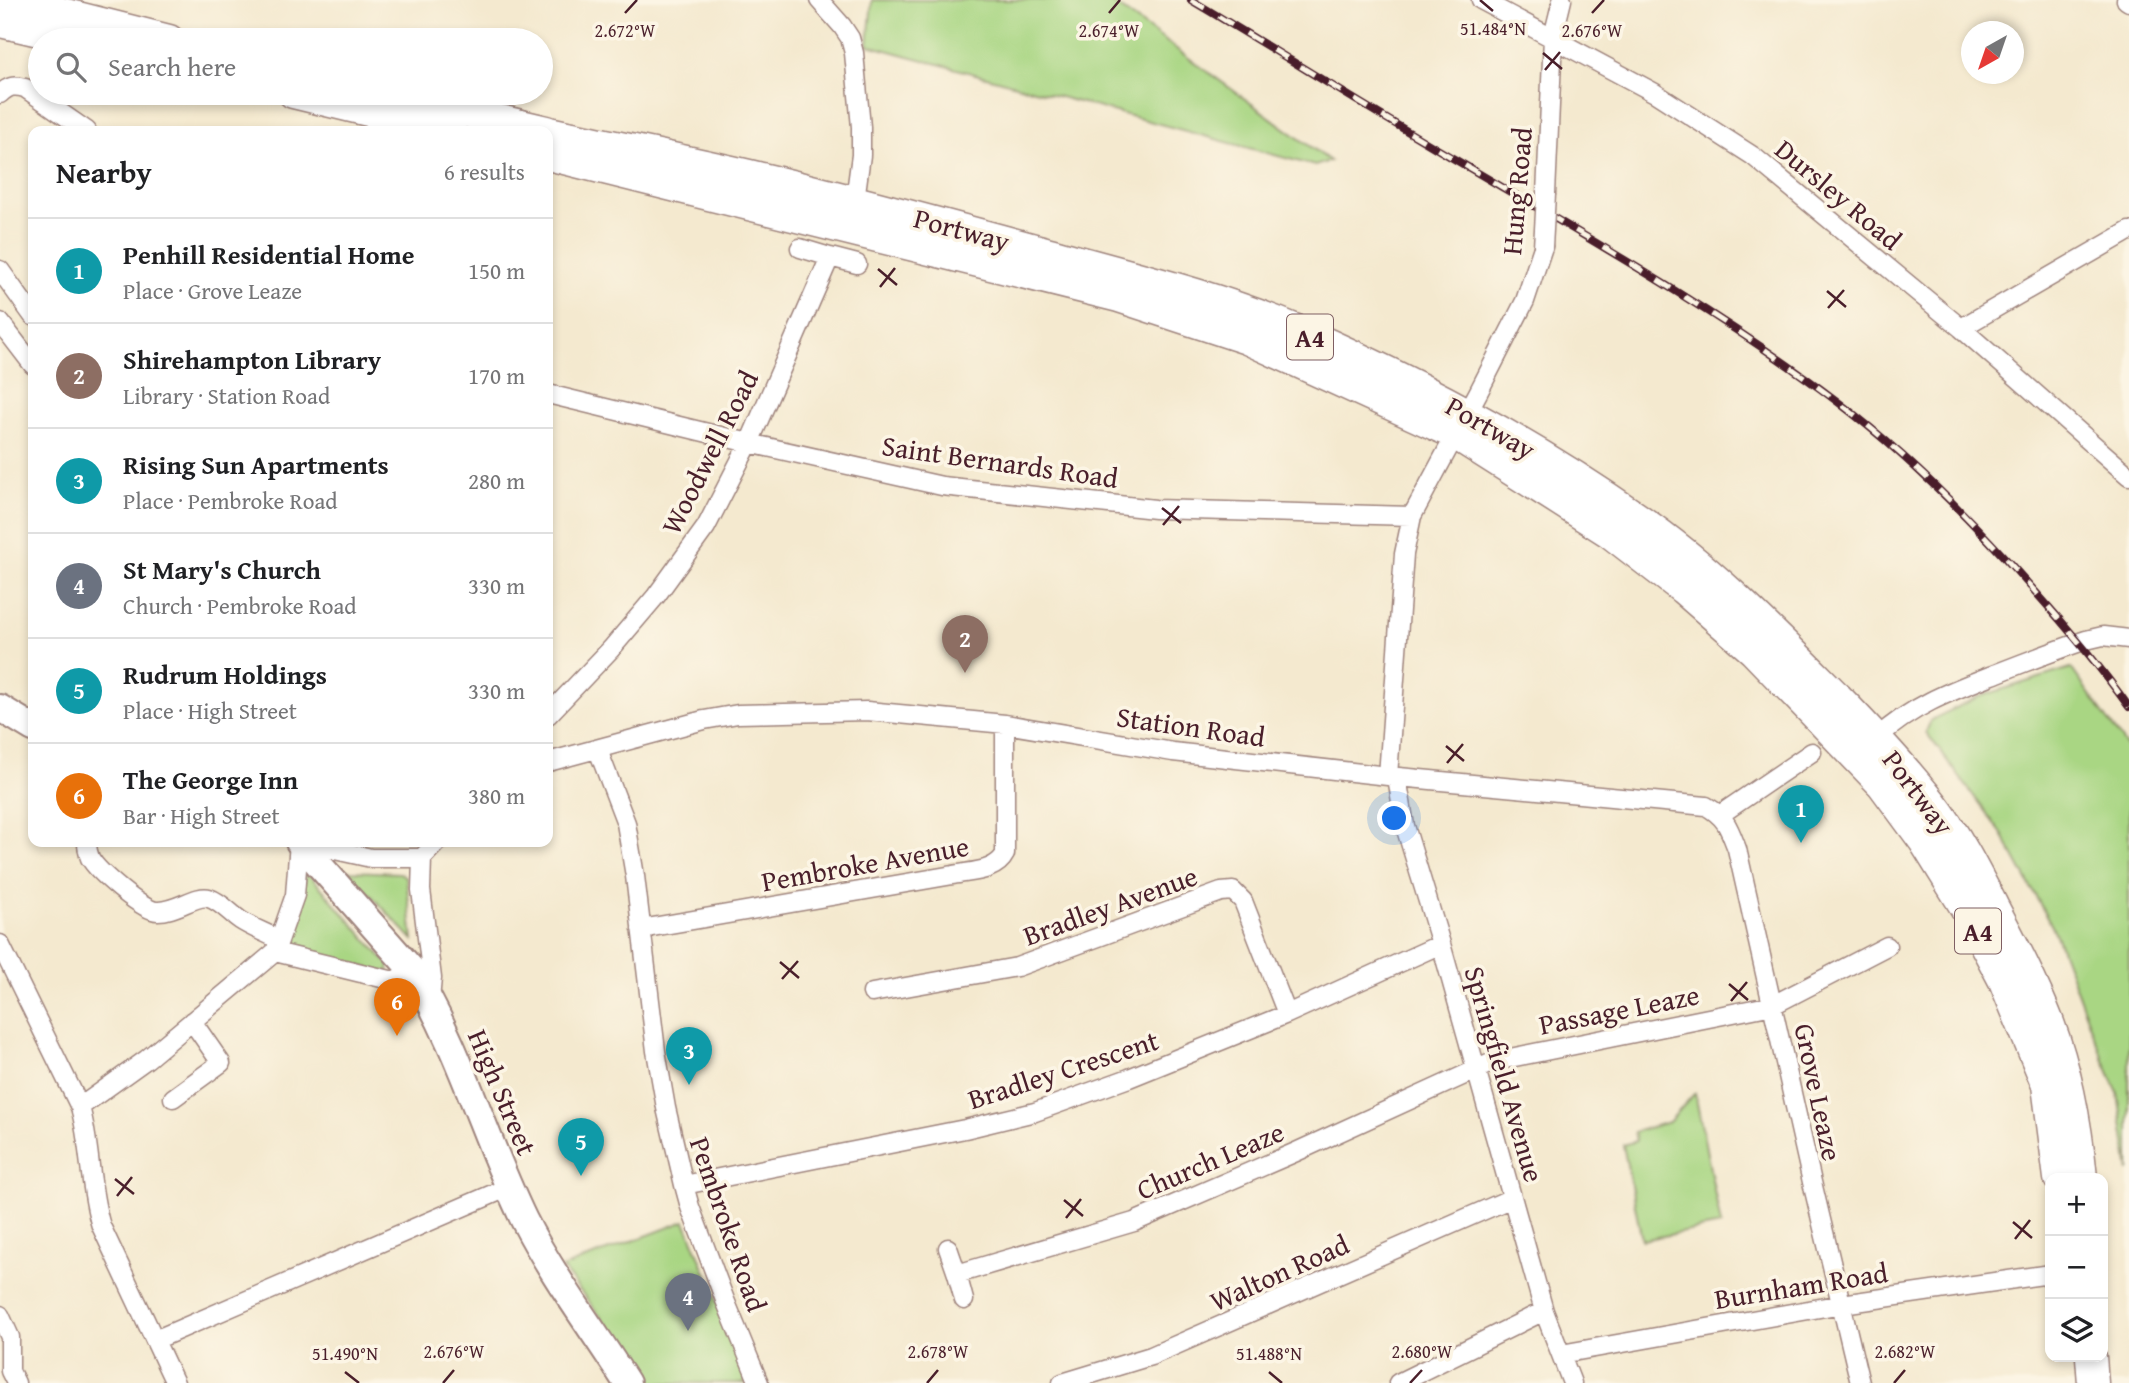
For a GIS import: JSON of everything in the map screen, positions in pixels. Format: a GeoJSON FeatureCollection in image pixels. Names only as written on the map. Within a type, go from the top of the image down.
{"type":"FeatureCollection","features":[{"type":"Feature","properties":{"kind":"highway"},"geometry":{"type":"LineString","coordinates":[[10,0],[121,28]]}},
{"type":"Feature","properties":{"kind":"highway"},"geometry":{"type":"LineString","coordinates":[[0,22],[28,29]]}},
{"type":"Feature","properties":{"kind":"highway"},"geometry":{"type":"LineString","coordinates":[[343,105],[430,126]]}},
{"type":"Feature","properties":{"kind":"highway","name":"Portway"},"geometry":{"type":"LineString","coordinates":[[435,105],[526,126]]}},
{"type":"Feature","properties":{"kind":"highway","name":"Portway"},"geometry":{"type":"LineString","coordinates":[[553,132],[855,200],[1186,291],[1295,330],[1423,388],[1461,423],[1683,589],[1754,651],[1882,784],[1924,841],[2004,981],[2047,1085],[2058,1173]]}},
{"type":"Feature","properties":{"kind":"highway","name":"Portway"},"geometry":{"type":"LineString","coordinates":[[553,156],[1119,297],[1247,338],[1461,423],[1517,440],[1651,528],[1770,629],[1877,738],[1935,807],[1977,874],[2023,963],[2049,1024],[2067,1083],[2078,1136],[2082,1173]]}},
{"type":"Feature","properties":{"kind":"highway"},"geometry":{"type":"LineString","coordinates":[[2091,1362],[2093,1383]]}},
{"type":"Feature","properties":{"kind":"main road"},"geometry":{"type":"LineString","coordinates":[[0,708],[28,725]]}},
{"type":"Feature","properties":{"kind":"main road"},"geometry":{"type":"LineString","coordinates":[[303,847],[412,970],[430,1000]]}},
{"type":"Feature","properties":{"kind":"main road","name":"High Street"},"geometry":{"type":"LineString","coordinates":[[430,1000],[525,1222],[627,1383]]}},
{"type":"Feature","properties":{"kind":"street"},"geometry":{"type":"LineString","coordinates":[[819,0],[850,38],[854,53],[861,127],[861,155],[855,200]]}},
{"type":"Feature","properties":{"kind":"street","name":"Dursley Road"},"geometry":{"type":"LineString","coordinates":[[1481,0],[1655,93],[1753,156],[1961,328],[2129,476]]}},
{"type":"Feature","properties":{"kind":"street","name":"Hung Road"},"geometry":{"type":"LineString","coordinates":[[1393,776],[1404,554],[1412,516],[1525,301],[1543,247],[1553,37],[1562,0]]}},
{"type":"Feature","properties":{"kind":"street"},"geometry":{"type":"LineString","coordinates":[[0,94],[8,86],[15,85],[28,90]]}},
{"type":"Feature","properties":{"kind":"street"},"geometry":{"type":"LineString","coordinates":[[50,105],[81,126]]}},
{"type":"Feature","properties":{"kind":"street"},"geometry":{"type":"LineString","coordinates":[[1961,328],[2129,231]]}},
{"type":"Feature","properties":{"kind":"street"},"geometry":{"type":"LineString","coordinates":[[800,248],[857,264]]}},
{"type":"Feature","properties":{"kind":"street","name":"Woodwell Road"},"geometry":{"type":"LineString","coordinates":[[553,710],[611,649],[656,596],[706,527],[748,443],[830,257]]}},
{"type":"Feature","properties":{"kind":"street"},"geometry":{"type":"LineString","coordinates":[[0,270],[28,309]]}},
{"type":"Feature","properties":{"kind":"street"},"geometry":{"type":"LineString","coordinates":[[0,322],[28,358]]}},
{"type":"Feature","properties":{"kind":"street","name":"Saint Bernards Road"},"geometry":{"type":"LineString","coordinates":[[553,395],[748,443],[942,486],[1155,509],[1412,516]]}},
{"type":"Feature","properties":{"kind":"street"},"geometry":{"type":"LineString","coordinates":[[1877,738],[1896,720],[1921,705],[1977,681],[2086,640],[2103,636],[2129,639]]}},
{"type":"Feature","properties":{"kind":"street","name":"Station Road"},"geometry":{"type":"LineString","coordinates":[[553,761],[704,720],[738,714],[867,710],[1005,724],[1173,752],[1706,806],[1721,814]]}},
{"type":"Feature","properties":{"kind":"street","name":"Pembroke Avenue"},"geometry":{"type":"LineString","coordinates":[[641,929],[977,870],[1000,863],[1004,854],[1005,724]]}},
{"type":"Feature","properties":{"kind":"street","name":"Pembroke Road"},"geometry":{"type":"LineString","coordinates":[[598,750],[626,823],[656,1051],[684,1185],[725,1300],[759,1383]]}},
{"type":"Feature","properties":{"kind":"street"},"geometry":{"type":"LineString","coordinates":[[1721,814],[1812,752]]}},
{"type":"Feature","properties":{"kind":"street","name":"Springfield Avenue"},"geometry":{"type":"LineString","coordinates":[[1393,776],[1405,827],[1545,1311],[1572,1383]]}},
{"type":"Feature","properties":{"kind":"street","name":"Grove Leaze"},"geometry":{"type":"LineString","coordinates":[[1721,814],[1738,849],[1860,1383]]}},
{"type":"Feature","properties":{"kind":"street"},"geometry":{"type":"LineString","coordinates":[[88,847],[89,857],[98,869],[142,906],[155,912],[171,910],[201,897],[208,898],[218,902],[277,946],[394,981],[412,970]]}},
{"type":"Feature","properties":{"kind":"street"},"geometry":{"type":"LineString","coordinates":[[80,1107],[147,1059],[277,946],[295,895],[299,847]]}},
{"type":"Feature","properties":{"kind":"street"},"geometry":{"type":"LineString","coordinates":[[322,847],[371,858],[422,858],[432,847]]}},
{"type":"Feature","properties":{"kind":"street","name":"High Street"},"geometry":{"type":"LineString","coordinates":[[422,858],[421,890],[432,978],[430,1000]]}},
{"type":"Feature","properties":{"kind":"street","name":"Bradley Avenue"},"geometry":{"type":"LineString","coordinates":[[872,993],[1017,967],[1222,891],[1233,891],[1243,901],[1287,1014]]}},
{"type":"Feature","properties":{"kind":"street"},"geometry":{"type":"LineString","coordinates":[[0,944],[80,1107],[86,1129],[96,1211],[101,1226],[175,1383]]}},
{"type":"Feature","properties":{"kind":"street","name":"Bradley Crescent"},"geometry":{"type":"LineString","coordinates":[[684,1185],[965,1129],[1035,1112],[1129,1078],[1287,1014],[1441,944]]}},
{"type":"Feature","properties":{"kind":"street","name":"Passage Leaze"},"geometry":{"type":"LineString","coordinates":[[1475,1069],[1494,1061],[1773,1005],[1887,946]]}},
{"type":"Feature","properties":{"kind":"street"},"geometry":{"type":"LineString","coordinates":[[173,1098],[221,1063],[192,1021]]}},
{"type":"Feature","properties":{"kind":"street","name":"Church Leaze"},"geometry":{"type":"LineString","coordinates":[[957,1274],[1134,1222],[1296,1152],[1475,1069]]}},
{"type":"Feature","properties":{"kind":"street"},"geometry":{"type":"LineString","coordinates":[[155,1340],[509,1187]]}},
{"type":"Feature","properties":{"kind":"street","name":"Walton Road"},"geometry":{"type":"LineString","coordinates":[[1062,1383],[1151,1356],[1512,1198]]}},
{"type":"Feature","properties":{"kind":"street"},"geometry":{"type":"LineString","coordinates":[[948,1248],[964,1300]]}},
{"type":"Feature","properties":{"kind":"street","name":"Burnham Road"},"geometry":{"type":"LineString","coordinates":[[1561,1354],[1842,1304],[2045,1275]]}},
{"type":"Feature","properties":{"kind":"street"},"geometry":{"type":"LineString","coordinates":[[1398,1383],[1545,1311]]}},
{"type":"Feature","properties":{"kind":"street"},"geometry":{"type":"LineString","coordinates":[[0,1315],[10,1337],[10,1371],[16,1383]]}},
{"type":"Feature","properties":{"kind":"green space"},"geometry":{"type":"Polygon","coordinates":[[[872,0],[1105,0],[1116,5],[1330,161],[1315,166],[868,45],[872,0]]]}},
{"type":"Feature","properties":{"kind":"green space"},"geometry":{"type":"Polygon","coordinates":[[[2071,668],[2129,750],[2129,1171],[2118,1093],[2054,930],[2002,834],[1926,732],[1931,720],[1978,697],[2071,668]]]}},
{"type":"Feature","properties":{"kind":"green space"},"geometry":{"type":"Polygon","coordinates":[[[348,871],[400,873],[406,877],[413,940],[348,871]]]}},
{"type":"Feature","properties":{"kind":"green space"},"geometry":{"type":"Polygon","coordinates":[[[308,873],[389,965],[388,973],[288,948],[287,944],[302,903],[305,876],[308,873]]]}},
{"type":"Feature","properties":{"kind":"green space"},"geometry":{"type":"Polygon","coordinates":[[[1695,1093],[1721,1225],[1642,1240],[1623,1145],[1636,1141],[1634,1132],[1669,1122],[1695,1093]]]}},
{"type":"Feature","properties":{"kind":"green space"},"geometry":{"type":"Polygon","coordinates":[[[685,1221],[748,1383],[644,1383],[628,1351],[562,1268],[685,1221]]]}},
{"type":"Feature","properties":{"kind":"railway"},"geometry":{"type":"LineString","coordinates":[[1191,0],[1651,276],[1746,337],[1838,402],[1915,467],[1986,537],[2069,631],[2129,707]]}},
{"type":"Feature","properties":{"kind":"place","name":"Shirehampton Library"},"geometry":{"type":"Point","coordinates":[965,673]}},
{"type":"Feature","properties":{"kind":"place","name":"Penhill Residential Home"},"geometry":{"type":"Point","coordinates":[1801,843]}},
{"type":"Feature","properties":{"kind":"place","name":"The George Inn"},"geometry":{"type":"Point","coordinates":[397,1036]}},
{"type":"Feature","properties":{"kind":"place","name":"Rising Sun Apartments"},"geometry":{"type":"Point","coordinates":[689,1085]}},
{"type":"Feature","properties":{"kind":"place","name":"Rudrum Holdings"},"geometry":{"type":"Point","coordinates":[581,1176]}},
{"type":"Feature","properties":{"kind":"place","name":"St Mary's Church"},"geometry":{"type":"Point","coordinates":[688,1331]}}]}
